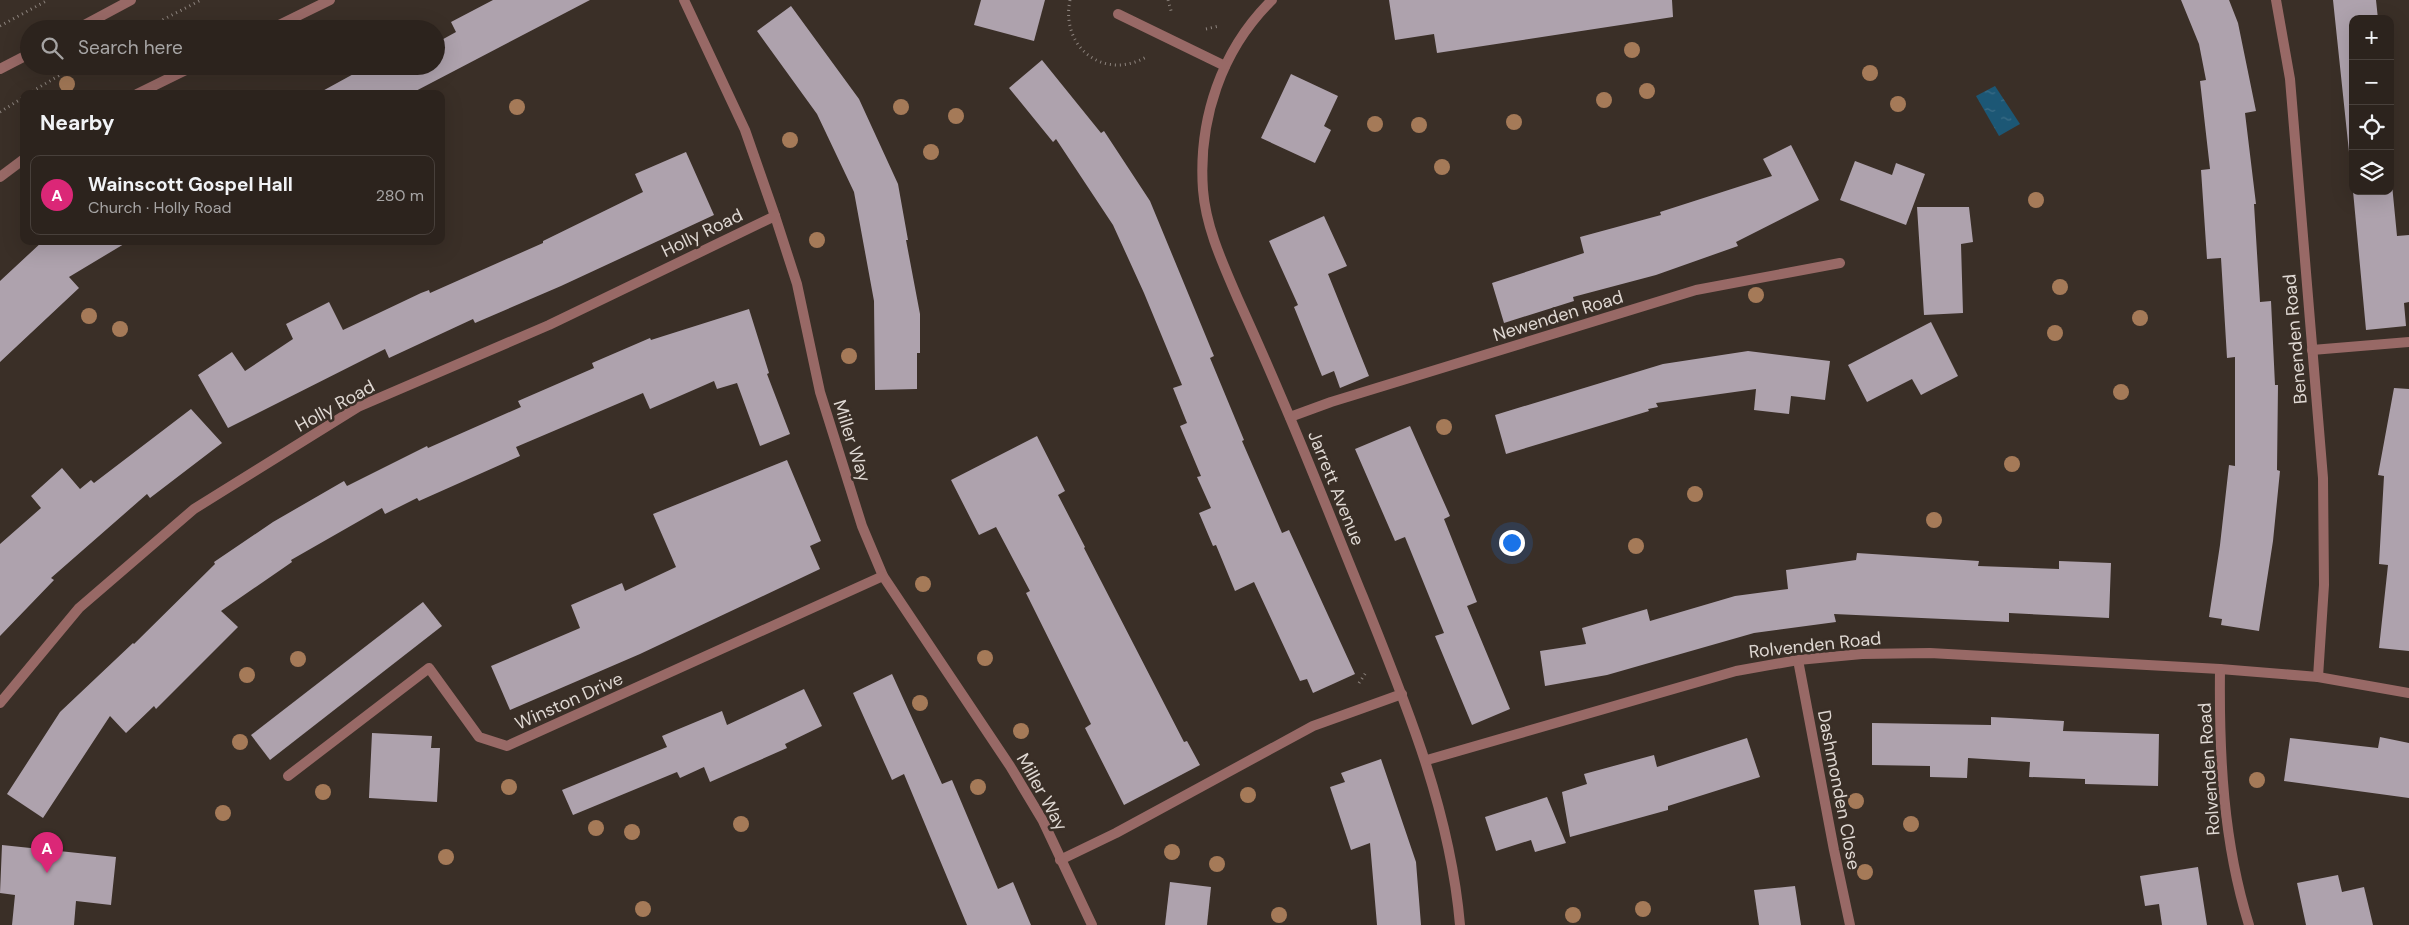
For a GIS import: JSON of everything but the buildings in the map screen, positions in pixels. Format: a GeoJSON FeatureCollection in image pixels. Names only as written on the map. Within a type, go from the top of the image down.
{"type":"FeatureCollection","features":[{"type":"Feature","properties":{"kind":"street"},"geometry":{"type":"LineString","coordinates":[[94,20],[131,0]]}},
{"type":"Feature","properties":{"kind":"street"},"geometry":{"type":"LineString","coordinates":[[289,20],[330,0]]}},
{"type":"Feature","properties":{"kind":"street","name":"Miller Way"},"geometry":{"type":"LineString","coordinates":[[684,0],[745,130],[775,216],[797,284],[820,392],[862,526],[883,576],[1010,766],[1042,821],[1092,925]]}},
{"type":"Feature","properties":{"kind":"street","name":"Jarrett Avenue"},"geometry":{"type":"LineString","coordinates":[[1272,0],[1242,36],[1225,66],[1213,96],[1205,128],[1202,160],[1203,193],[1209,225],[1220,256],[1290,417],[1402,694],[1426,760],[1456,885],[1460,925]]}},
{"type":"Feature","properties":{"kind":"street","name":"Benenden Road"},"geometry":{"type":"LineString","coordinates":[[2276,0],[2290,79],[2324,524],[2324,585],[2318,677]]}},
{"type":"Feature","properties":{"kind":"street"},"geometry":{"type":"LineString","coordinates":[[1118,14],[1225,66]]}},
{"type":"Feature","properties":{"kind":"street"},"geometry":{"type":"LineString","coordinates":[[0,70],[20,59]]}},
{"type":"Feature","properties":{"kind":"street"},"geometry":{"type":"LineString","coordinates":[[146,90],[176,75]]}},
{"type":"Feature","properties":{"kind":"street"},"geometry":{"type":"LineString","coordinates":[[0,177],[20,162]]}},
{"type":"Feature","properties":{"kind":"street","name":"Holly Road"},"geometry":{"type":"LineString","coordinates":[[0,703],[79,608],[203,504],[358,407],[548,325],[775,216]]}},
{"type":"Feature","properties":{"kind":"street","name":"Newenden Road"},"geometry":{"type":"LineString","coordinates":[[1290,417],[1340,399],[1696,290],[1840,263]]}},
{"type":"Feature","properties":{"kind":"street"},"geometry":{"type":"LineString","coordinates":[[2312,350],[2409,342]]}},
{"type":"Feature","properties":{"kind":"street","name":"Winston Drive"},"geometry":{"type":"LineString","coordinates":[[288,776],[429,668],[479,737],[507,746],[883,576]]}},
{"type":"Feature","properties":{"kind":"street","name":"Rolvenden Road"},"geometry":{"type":"LineString","coordinates":[[1426,760],[1710,678],[1798,660],[1862,654],[1930,653],[2220,669],[2318,677],[2409,694]]}},
{"type":"Feature","properties":{"kind":"street","name":"Dashmonden Close"},"geometry":{"type":"LineString","coordinates":[[1798,660],[1850,925]]}},
{"type":"Feature","properties":{"kind":"street","name":"Rolvenden Road"},"geometry":{"type":"LineString","coordinates":[[2220,669],[2220,731],[2225,812],[2241,898],[2249,925]]}},
{"type":"Feature","properties":{"kind":"street","name":"Miller Way"},"geometry":{"type":"LineString","coordinates":[[1060,860],[1116,834],[1313,726],[1402,694]]}},
{"type":"Feature","properties":{"kind":"path"},"geometry":{"type":"LineString","coordinates":[[0,26],[48,0]]}},
{"type":"Feature","properties":{"kind":"path"},"geometry":{"type":"LineString","coordinates":[[163,20],[201,0]]}},
{"type":"Feature","properties":{"kind":"path"},"geometry":{"type":"LineString","coordinates":[[1070,0],[1068,20],[1072,35],[1083,51],[1093,59],[1109,65],[1124,64],[1151,53]]}},
{"type":"Feature","properties":{"kind":"path"},"geometry":{"type":"LineString","coordinates":[[1168,0],[1174,20]]}},
{"type":"Feature","properties":{"kind":"path"},"geometry":{"type":"LineString","coordinates":[[1202,29],[1222,25]]}},
{"type":"Feature","properties":{"kind":"path"},"geometry":{"type":"LineString","coordinates":[[35,90],[60,75]]}},
{"type":"Feature","properties":{"kind":"path"},"geometry":{"type":"LineString","coordinates":[[0,112],[20,100]]}},
{"type":"Feature","properties":{"kind":"path"},"geometry":{"type":"LineString","coordinates":[[1354,687],[1365,675],[1368,666]]}},
{"type":"Feature","properties":{"kind":"water"},"geometry":{"type":"Polygon","coordinates":[[[1995,86],[2020,124],[1999,136],[1976,96],[1995,86]]]}},
{"type":"Feature","properties":{"kind":"place","name":"Wainscott Gospel Hall"},"geometry":{"type":"Point","coordinates":[47,873]}}]}
